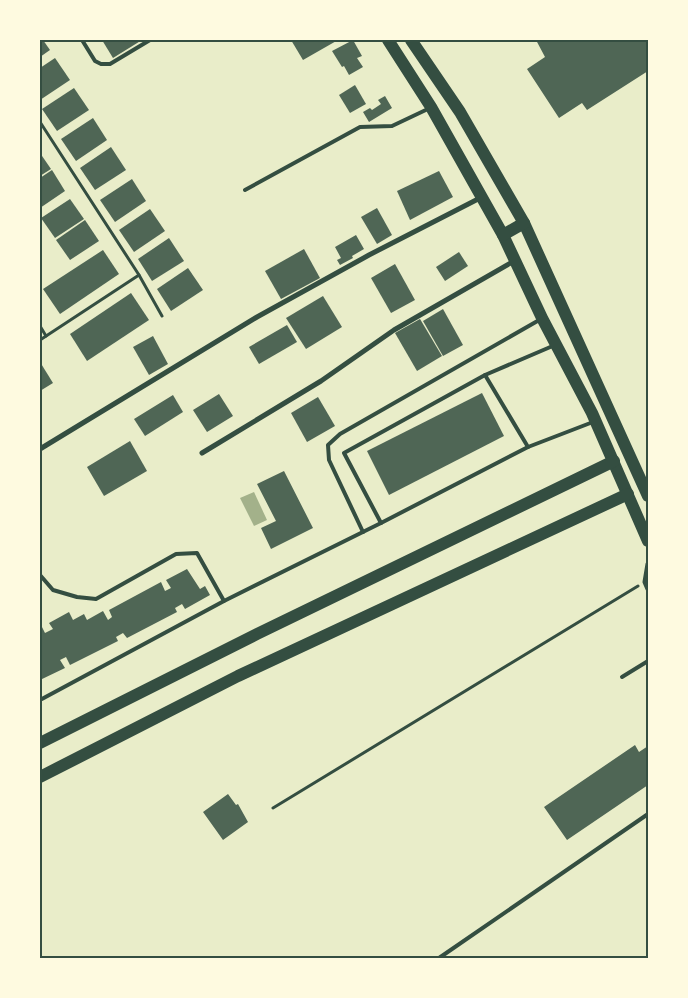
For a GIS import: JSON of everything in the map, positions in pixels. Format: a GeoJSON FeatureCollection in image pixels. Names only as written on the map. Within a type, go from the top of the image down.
{"type":"FeatureCollection","features":[{"type":"Feature","properties":{"kind":"main road"},"geometry":{"type":"LineString","coordinates":[[388,40],[431,107],[503,235],[542,318],[596,422],[648,541]]}},
{"type":"Feature","properties":{"kind":"main road"},"geometry":{"type":"LineString","coordinates":[[411,40],[460,112],[524,223],[648,496]]}},
{"type":"Feature","properties":{"kind":"main road"},"geometry":{"type":"LineString","coordinates":[[503,235],[524,223]]}},
{"type":"Feature","properties":{"kind":"main road"},"geometry":{"type":"LineString","coordinates":[[40,743],[266,629],[614,461]]}},
{"type":"Feature","properties":{"kind":"main road"},"geometry":{"type":"LineString","coordinates":[[40,776],[238,676],[628,494]]}},
{"type":"Feature","properties":{"kind":"street"},"geometry":{"type":"LineString","coordinates":[[40,448],[257,317],[369,255],[482,196]]}},
{"type":"Feature","properties":{"kind":"street"},"geometry":{"type":"LineString","coordinates":[[202,453],[321,381],[394,330],[514,261]]}},
{"type":"Feature","properties":{"kind":"street"},"geometry":{"type":"LineString","coordinates":[[648,564],[645,582],[648,588]]}},
{"type":"Feature","properties":{"kind":"lane"},"geometry":{"type":"LineString","coordinates":[[82,40],[95,61],[101,64],[110,64],[150,40]]}},
{"type":"Feature","properties":{"kind":"lane"},"geometry":{"type":"LineString","coordinates":[[245,190],[360,127],[392,126],[431,107]]}},
{"type":"Feature","properties":{"kind":"lane"},"geometry":{"type":"LineString","coordinates":[[363,532],[328,460],[328,445],[340,434],[542,318]]}},
{"type":"Feature","properties":{"kind":"lane"},"geometry":{"type":"LineString","coordinates":[[381,523],[344,452],[485,375],[556,344]]}},
{"type":"Feature","properties":{"kind":"lane"},"geometry":{"type":"LineString","coordinates":[[485,375],[528,447]]}},
{"type":"Feature","properties":{"kind":"lane"},"geometry":{"type":"LineString","coordinates":[[40,700],[224,601],[528,447],[596,422]]}},
{"type":"Feature","properties":{"kind":"lane"},"geometry":{"type":"LineString","coordinates":[[40,575],[53,590],[77,597],[96,599],[176,554],[197,553],[224,601]]}},
{"type":"Feature","properties":{"kind":"lane"},"geometry":{"type":"LineString","coordinates":[[622,677],[648,661]]}},
{"type":"Feature","properties":{"kind":"lane"},"geometry":{"type":"LineString","coordinates":[[439,958],[648,814]]}},
{"type":"Feature","properties":{"kind":"path"},"geometry":{"type":"LineString","coordinates":[[40,122],[139,274],[162,316]]}},
{"type":"Feature","properties":{"kind":"path"},"geometry":{"type":"LineString","coordinates":[[40,340],[139,274]]}},
{"type":"Feature","properties":{"kind":"path"},"geometry":{"type":"LineString","coordinates":[[40,326],[46,336]]}},
{"type":"Feature","properties":{"kind":"path"},"geometry":{"type":"LineString","coordinates":[[273,808],[645,582]]}},
{"type":"Feature","properties":{"kind":"shaded area"},"geometry":{"type":"Polygon","coordinates":[[[254,492],[267,520],[254,526],[240,498],[254,492]]]}},
{"type":"Feature","properties":{"kind":"building"},"geometry":{"type":"Polygon","coordinates":[[[40,40],[43,40],[50,50],[40,57],[40,40]]]}},
{"type":"Feature","properties":{"kind":"building"},"geometry":{"type":"Polygon","coordinates":[[[102,40],[142,40],[113,58],[102,40]]]}},
{"type":"Feature","properties":{"kind":"building"},"geometry":{"type":"Polygon","coordinates":[[[291,40],[338,40],[303,60],[291,40]]]}},
{"type":"Feature","properties":{"kind":"building"},"geometry":{"type":"Polygon","coordinates":[[[353,40],[362,56],[357,58],[363,67],[349,75],[332,51],[353,40]]]}},
{"type":"Feature","properties":{"kind":"building"},"geometry":{"type":"Polygon","coordinates":[[[536,40],[645,40],[648,45],[648,71],[587,110],[582,103],[559,118],[527,69],[545,57],[536,40]]]}},
{"type":"Feature","properties":{"kind":"building"},"geometry":{"type":"Polygon","coordinates":[[[55,58],[70,80],[40,100],[40,68],[55,58]]]}},
{"type":"Feature","properties":{"kind":"building"},"geometry":{"type":"Polygon","coordinates":[[[355,85],[366,104],[350,113],[339,95],[355,85]]]}},
{"type":"Feature","properties":{"kind":"building"},"geometry":{"type":"Polygon","coordinates":[[[74,88],[89,110],[57,131],[42,109],[74,88]]]}},
{"type":"Feature","properties":{"kind":"building"},"geometry":{"type":"Polygon","coordinates":[[[385,96],[392,108],[369,122],[363,112],[370,108],[372,110],[381,104],[378,100],[385,96]]]}},
{"type":"Feature","properties":{"kind":"building"},"geometry":{"type":"Polygon","coordinates":[[[93,118],[107,140],[76,161],[61,139],[93,118]]]}},
{"type":"Feature","properties":{"kind":"building"},"geometry":{"type":"Polygon","coordinates":[[[111,147],[126,170],[95,190],[80,168],[111,147]]]}},
{"type":"Feature","properties":{"kind":"building"},"geometry":{"type":"Polygon","coordinates":[[[40,153],[51,169],[40,176],[40,153]]]}},
{"type":"Feature","properties":{"kind":"building"},"geometry":{"type":"Polygon","coordinates":[[[52,170],[65,191],[40,208],[40,178],[52,170]]]}},
{"type":"Feature","properties":{"kind":"building"},"geometry":{"type":"Polygon","coordinates":[[[439,171],[453,197],[410,220],[397,191],[439,171]]]}},
{"type":"Feature","properties":{"kind":"building"},"geometry":{"type":"Polygon","coordinates":[[[132,179],[146,201],[115,222],[100,200],[132,179]]]}},
{"type":"Feature","properties":{"kind":"building"},"geometry":{"type":"Polygon","coordinates":[[[70,199],[84,219],[55,238],[41,218],[70,199]]]}},
{"type":"Feature","properties":{"kind":"building"},"geometry":{"type":"Polygon","coordinates":[[[377,208],[392,235],[377,244],[361,217],[377,208]]]}},
{"type":"Feature","properties":{"kind":"building"},"geometry":{"type":"Polygon","coordinates":[[[150,209],[165,231],[134,252],[119,230],[150,209]]]}},
{"type":"Feature","properties":{"kind":"building"},"geometry":{"type":"Polygon","coordinates":[[[85,220],[99,241],[70,260],[56,240],[85,220]]]}},
{"type":"Feature","properties":{"kind":"building"},"geometry":{"type":"Polygon","coordinates":[[[356,235],[364,249],[340,265],[337,260],[341,258],[335,247],[356,235]]]}},
{"type":"Feature","properties":{"kind":"building"},"geometry":{"type":"Polygon","coordinates":[[[169,238],[184,261],[152,281],[138,259],[169,238]]]}},
{"type":"Feature","properties":{"kind":"building"},"geometry":{"type":"Polygon","coordinates":[[[304,249],[320,278],[281,299],[265,271],[304,249]]]}},
{"type":"Feature","properties":{"kind":"building"},"geometry":{"type":"Polygon","coordinates":[[[103,250],[119,274],[60,314],[43,289],[103,250]]]}},
{"type":"Feature","properties":{"kind":"building"},"geometry":{"type":"Polygon","coordinates":[[[459,252],[468,266],[445,281],[436,267],[459,252]]]}},
{"type":"Feature","properties":{"kind":"building"},"geometry":{"type":"Polygon","coordinates":[[[395,264],[415,300],[391,313],[371,278],[395,264]]]}},
{"type":"Feature","properties":{"kind":"building"},"geometry":{"type":"Polygon","coordinates":[[[188,268],[203,290],[171,311],[157,289],[188,268]]]}},
{"type":"Feature","properties":{"kind":"building"},"geometry":{"type":"Polygon","coordinates":[[[131,293],[149,320],[87,361],[70,334],[131,293]]]}},
{"type":"Feature","properties":{"kind":"building"},"geometry":{"type":"Polygon","coordinates":[[[323,296],[342,327],[306,349],[286,318],[323,296]]]}},
{"type":"Feature","properties":{"kind":"building"},"geometry":{"type":"Polygon","coordinates":[[[443,309],[463,345],[443,356],[423,321],[443,309]]]}},
{"type":"Feature","properties":{"kind":"building"},"geometry":{"type":"Polygon","coordinates":[[[420,319],[442,356],[417,371],[395,333],[420,319]]]}},
{"type":"Feature","properties":{"kind":"building"},"geometry":{"type":"Polygon","coordinates":[[[287,325],[297,342],[259,364],[249,347],[287,325]]]}},
{"type":"Feature","properties":{"kind":"building"},"geometry":{"type":"Polygon","coordinates":[[[153,336],[168,364],[149,375],[133,347],[153,336]]]}},
{"type":"Feature","properties":{"kind":"building"},"geometry":{"type":"Polygon","coordinates":[[[40,362],[53,383],[40,391],[40,362]]]}},
{"type":"Feature","properties":{"kind":"building"},"geometry":{"type":"Polygon","coordinates":[[[482,393],[504,436],[389,495],[367,451],[482,393]]]}},
{"type":"Feature","properties":{"kind":"building"},"geometry":{"type":"Polygon","coordinates":[[[219,394],[233,416],[207,432],[193,410],[219,394]]]}},
{"type":"Feature","properties":{"kind":"building"},"geometry":{"type":"Polygon","coordinates":[[[173,395],[183,412],[145,436],[134,419],[173,395]]]}},
{"type":"Feature","properties":{"kind":"building"},"geometry":{"type":"Polygon","coordinates":[[[318,397],[335,426],[307,442],[291,413],[318,397]]]}},
{"type":"Feature","properties":{"kind":"building"},"geometry":{"type":"Polygon","coordinates":[[[130,441],[147,471],[104,496],[87,467],[130,441]]]}},
{"type":"Feature","properties":{"kind":"building"},"geometry":{"type":"Polygon","coordinates":[[[284,471],[313,528],[271,549],[261,528],[276,521],[257,484],[284,471]]]}},
{"type":"Feature","properties":{"kind":"building"},"geometry":{"type":"Polygon","coordinates":[[[187,569],[200,589],[205,586],[210,595],[185,609],[182,604],[175,608],[177,612],[127,638],[123,633],[116,637],[118,641],[70,665],[66,657],[60,660],[65,668],[40,680],[40,623],[45,633],[53,629],[49,623],[69,612],[73,620],[84,614],[87,620],[103,611],[108,620],[112,617],[109,610],[161,582],[165,591],[171,588],[166,580],[187,569]]]}},
{"type":"Feature","properties":{"kind":"building"},"geometry":{"type":"Polygon","coordinates":[[[635,745],[639,752],[648,746],[648,785],[567,840],[544,807],[635,745]]]}},
{"type":"Feature","properties":{"kind":"building"},"geometry":{"type":"Polygon","coordinates":[[[228,794],[236,805],[238,804],[248,822],[223,840],[203,812],[228,794]]]}}]}
